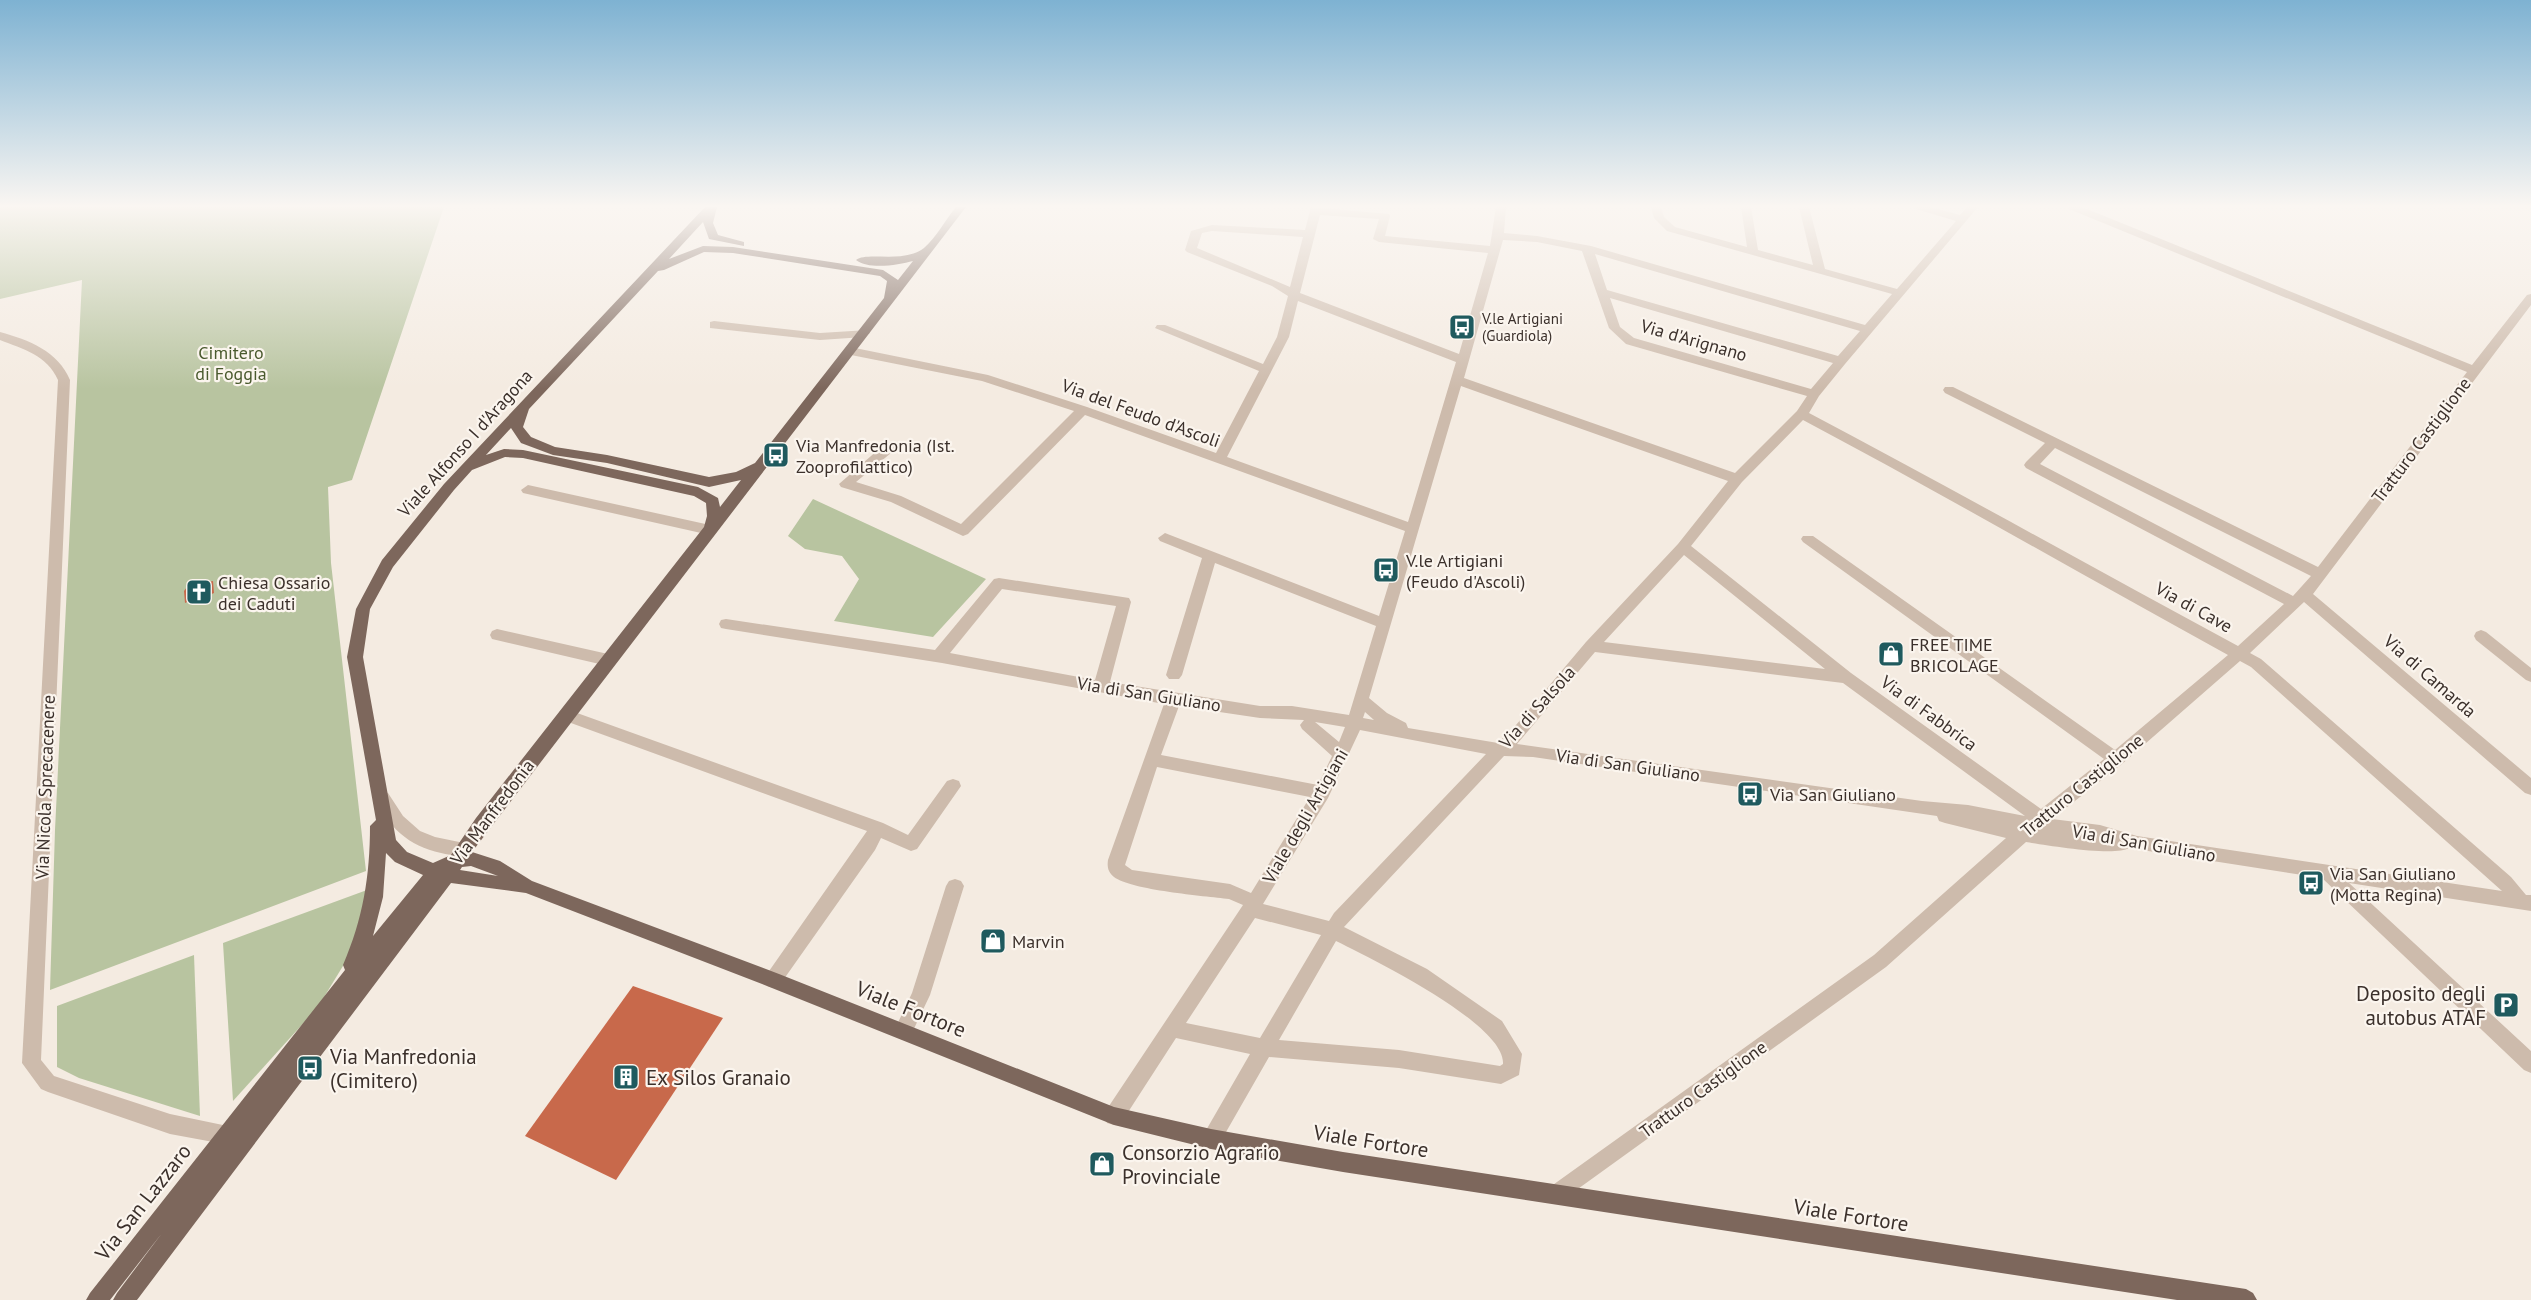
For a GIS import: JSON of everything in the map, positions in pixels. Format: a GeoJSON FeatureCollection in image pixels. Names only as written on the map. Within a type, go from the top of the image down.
{"type":"FeatureCollection","features":[{"type":"Feature","properties":{"kind":"main road","name":"Viale Alfonso I d'Aragona"},"geometry":{"type":"LineString","coordinates":[[451,863],[401,857],[388,842],[355,657],[363,609],[387,564],[464,471],[654,268]]}},
{"type":"Feature","properties":{"kind":"main road"},"geometry":{"type":"LineString","coordinates":[[647,275],[661,268]]}},
{"type":"Feature","properties":{"kind":"main road"},"geometry":{"type":"LineString","coordinates":[[848,268],[883,273],[893,280],[887,302]]}},
{"type":"Feature","properties":{"kind":"main road","name":"Via Manfredonia"},"geometry":{"type":"LineString","coordinates":[[237,1136],[914,268]]}},
{"type":"Feature","properties":{"kind":"main road"},"geometry":{"type":"LineString","coordinates":[[523,408],[517,427],[526,440],[553,451],[607,459],[709,482],[740,477],[764,462]]}},
{"type":"Feature","properties":{"kind":"main road"},"geometry":{"type":"LineString","coordinates":[[464,471],[504,453],[523,454],[698,492],[713,501],[714,516],[710,530]]}},
{"type":"Feature","properties":{"kind":"main road","name":"Viale Alfonso I d'Aragona"},"geometry":{"type":"LineString","coordinates":[[334,996],[353,964],[371,921],[378,884],[378,790]]}},
{"type":"Feature","properties":{"kind":"main road"},"geometry":{"type":"LineString","coordinates":[[480,859],[476,847],[482,823]]}},
{"type":"Feature","properties":{"kind":"main road","name":"Viale Fortore"},"geometry":{"type":"LineString","coordinates":[[451,863],[480,859],[510,874],[526,886],[773,980],[1114,1116],[1211,1139],[2247,1300]]}},
{"type":"Feature","properties":{"kind":"main road","name":"Via Manfredonia"},"geometry":{"type":"LineString","coordinates":[[237,1136],[334,996],[451,863]]}},
{"type":"Feature","properties":{"kind":"main road","name":"Viale Fortore"},"geometry":{"type":"LineString","coordinates":[[451,863],[493,884],[526,886]]}},
{"type":"Feature","properties":{"kind":"main road"},"geometry":{"type":"LineString","coordinates":[[124,1300],[237,1136]]}},
{"type":"Feature","properties":{"kind":"main road","name":"Via San Lazzaro"},"geometry":{"type":"LineString","coordinates":[[97,1300],[237,1136]]}},
{"type":"Feature","properties":{"kind":"street"},"geometry":{"type":"LineString","coordinates":[[1235,268],[1276,284],[1294,295],[1463,360]]}},
{"type":"Feature","properties":{"kind":"street"},"geometry":{"type":"LineString","coordinates":[[1219,460],[1283,337],[1301,268]]}},
{"type":"Feature","properties":{"kind":"street","name":"Viale degli Artigiani"},"geometry":{"type":"LineString","coordinates":[[1114,1116],[1253,905],[1322,793],[1353,728],[1489,268]]}},
{"type":"Feature","properties":{"kind":"street","name":"Via d'Arignano"},"geometry":{"type":"LineString","coordinates":[[1594,268],[1615,328],[1630,341],[1814,394]]}},
{"type":"Feature","properties":{"kind":"street"},"geometry":{"type":"LineString","coordinates":[[1655,268],[1869,330]]}},
{"type":"Feature","properties":{"kind":"street"},"geometry":{"type":"LineString","coordinates":[[1811,268],[1900,292]]}},
{"type":"Feature","properties":{"kind":"street","name":"Via di Salsola"},"geometry":{"type":"LineString","coordinates":[[1211,1139],[1340,918],[1521,729],[1591,646],[1683,547],[1737,479],[1802,414],[1814,394],[1921,268]]}},
{"type":"Feature","properties":{"kind":"street"},"geometry":{"type":"LineString","coordinates":[[2222,268],[2473,370]]}},
{"type":"Feature","properties":{"kind":"street"},"geometry":{"type":"LineString","coordinates":[[1602,292],[1841,361]]}},
{"type":"Feature","properties":{"kind":"street","name":"Tratturo Castiglione"},"geometry":{"type":"LineString","coordinates":[[1557,1194],[1880,961],[2033,825],[2116,759],[2239,654],[2299,598],[2320,574],[2473,370],[2531,297]]}},
{"type":"Feature","properties":{"kind":"street"},"geometry":{"type":"LineString","coordinates":[[714,325],[813,336],[836,336],[849,332],[864,333]]}},
{"type":"Feature","properties":{"kind":"street"},"geometry":{"type":"LineString","coordinates":[[1161,328],[1267,370]]}},
{"type":"Feature","properties":{"kind":"street","name":"Via Nicola Sprecacenere"},"geometry":{"type":"LineString","coordinates":[[0,336],[48,356],[60,368],[64,380],[31,1063],[48,1083],[170,1124],[237,1136]]}},
{"type":"Feature","properties":{"kind":"street","name":"Via del Feudo d'Ascoli"},"geometry":{"type":"LineString","coordinates":[[850,351],[984,378],[1083,410],[1413,529]]}},
{"type":"Feature","properties":{"kind":"street"},"geometry":{"type":"LineString","coordinates":[[1456,380],[1737,479]]}},
{"type":"Feature","properties":{"kind":"street"},"geometry":{"type":"LineString","coordinates":[[1949,390],[2320,574]]}},
{"type":"Feature","properties":{"kind":"street"},"geometry":{"type":"LineString","coordinates":[[892,445],[846,484],[896,498],[963,531],[1083,410]]}},
{"type":"Feature","properties":{"kind":"street","name":"Via di Cave"},"geometry":{"type":"LineString","coordinates":[[1802,414],[1945,490],[2015,532],[2256,663],[2526,902]]}},
{"type":"Feature","properties":{"kind":"street","name":"Via di Camarda"},"geometry":{"type":"LineString","coordinates":[[2053,442],[2031,465],[2299,598],[2531,788]]}},
{"type":"Feature","properties":{"kind":"street"},"geometry":{"type":"LineString","coordinates":[[528,490],[710,530]]}},
{"type":"Feature","properties":{"kind":"street"},"geometry":{"type":"LineString","coordinates":[[1165,538],[1385,624]]}},
{"type":"Feature","properties":{"kind":"street"},"geometry":{"type":"LineString","coordinates":[[1808,539],[2116,759]]}},
{"type":"Feature","properties":{"kind":"street","name":"Via di Fabbrica"},"geometry":{"type":"LineString","coordinates":[[1683,547],[2033,825]]}},
{"type":"Feature","properties":{"kind":"street"},"geometry":{"type":"LineString","coordinates":[[1174,675],[1210,556]]}},
{"type":"Feature","properties":{"kind":"street"},"geometry":{"type":"LineString","coordinates":[[938,657],[999,583],[1124,602],[1101,686]]}},
{"type":"Feature","properties":{"kind":"street","name":"Via di San Giuliano"},"geometry":{"type":"LineString","coordinates":[[726,624],[1262,712],[1295,712],[1353,728],[1413,734],[1446,744],[1498,751],[1533,751],[1922,808],[1968,812],[2033,825],[2100,832],[2137,843],[2328,874],[2526,902]]}},
{"type":"Feature","properties":{"kind":"street"},"geometry":{"type":"LineString","coordinates":[[497,635],[608,660]]}},
{"type":"Feature","properties":{"kind":"street"},"geometry":{"type":"LineString","coordinates":[[2481,636],[2531,676]]}},
{"type":"Feature","properties":{"kind":"street"},"geometry":{"type":"LineString","coordinates":[[1591,646],[1846,677]]}},
{"type":"Feature","properties":{"kind":"street"},"geometry":{"type":"LineString","coordinates":[[1172,1029],[1266,1048],[1399,1059],[1501,1075],[1512,1069],[1513,1054],[1495,1027],[1421,975],[1333,930],[1253,905],[1230,892],[1131,878],[1116,868],[1116,860],[1174,698]]}},
{"type":"Feature","properties":{"kind":"street"},"geometry":{"type":"LineString","coordinates":[[1362,700],[1382,717],[1413,734]]}},
{"type":"Feature","properties":{"kind":"street"},"geometry":{"type":"LineString","coordinates":[[1262,712],[1308,724],[1353,728],[1409,742],[1446,744]]}},
{"type":"Feature","properties":{"kind":"street"},"geometry":{"type":"LineString","coordinates":[[566,716],[877,828],[911,844],[953,786]]}},
{"type":"Feature","properties":{"kind":"street"},"geometry":{"type":"LineString","coordinates":[[1308,724],[1341,754]]}},
{"type":"Feature","properties":{"kind":"street"},"geometry":{"type":"LineString","coordinates":[[1152,759],[1322,793]]}},
{"type":"Feature","properties":{"kind":"street","name":"Viale Alfonso I d'Aragona"},"geometry":{"type":"LineString","coordinates":[[378,790],[395,821],[407,833],[443,847],[451,863]]}},
{"type":"Feature","properties":{"kind":"street"},"geometry":{"type":"LineString","coordinates":[[2056,806],[2077,830]]}},
{"type":"Feature","properties":{"kind":"street"},"geometry":{"type":"LineString","coordinates":[[1922,808],[1976,825],[2033,825],[2100,844],[2137,843]]}},
{"type":"Feature","properties":{"kind":"street"},"geometry":{"type":"LineString","coordinates":[[1976,825],[2007,849]]}},
{"type":"Feature","properties":{"kind":"street"},"geometry":{"type":"LineString","coordinates":[[773,980],[869,846],[877,828]]}},
{"type":"Feature","properties":{"kind":"street"},"geometry":{"type":"LineString","coordinates":[[2328,874],[2531,1064]]}},
{"type":"Feature","properties":{"kind":"street"},"geometry":{"type":"LineString","coordinates":[[903,1031],[921,995],[955,886]]}},
{"type":"Feature","properties":{"kind":"green space","name":"Cimitero di Foggia"},"geometry":{"type":"Polygon","coordinates":[[[0,268],[424,268],[352,480],[328,487],[331,563],[366,871],[50,990],[55,830],[82,280],[0,299],[0,268]]]}},
{"type":"Feature","properties":{"kind":"green space"},"geometry":{"type":"Polygon","coordinates":[[[813,499],[986,579],[933,637],[834,621],[859,579],[842,556],[805,549],[788,536],[813,499]]]}},
{"type":"Feature","properties":{"kind":"green space"},"geometry":{"type":"Polygon","coordinates":[[[367,890],[360,938],[318,1007],[233,1101],[223,943],[367,890]]]}},
{"type":"Feature","properties":{"kind":"green space"},"geometry":{"type":"Polygon","coordinates":[[[194,955],[200,1116],[79,1078],[57,1067],[57,1006],[194,955]]]}},
{"type":"Feature","properties":{"kind":"building","name":"Chiesa Ossario dei Caduti"},"geometry":{"type":"Polygon","coordinates":[[[209,580],[209,582],[213,581],[214,593],[189,604],[189,601],[185,603],[184,591],[187,587],[209,580]]]}},
{"type":"Feature","properties":{"kind":"building","name":"Ex Silos Granaio"},"geometry":{"type":"Polygon","coordinates":[[[633,986],[723,1018],[616,1180],[525,1136],[633,986]]]}},
{"type":"Feature","properties":{"kind":"place","name":"V.le Artigiani (Guardiola)"},"geometry":{"type":"Point","coordinates":[1462,327]}},
{"type":"Feature","properties":{"kind":"place","name":"Via Manfredonia (Ist. Zooprofilattico)"},"geometry":{"type":"Point","coordinates":[776,455]}},
{"type":"Feature","properties":{"kind":"place","name":"V.le Artigiani (Feudo d'Ascoli)"},"geometry":{"type":"Point","coordinates":[1386,570]}},
{"type":"Feature","properties":{"kind":"place","name":"Chiesa Ossario dei Caduti"},"geometry":{"type":"Point","coordinates":[199,592]}},
{"type":"Feature","properties":{"kind":"place","name":"FREE TIME BRICOLAGE"},"geometry":{"type":"Point","coordinates":[1891,654]}},
{"type":"Feature","properties":{"kind":"place","name":"Via San Giuliano"},"geometry":{"type":"Point","coordinates":[1750,794]}},
{"type":"Feature","properties":{"kind":"place","name":"Via San Giuliano (Motta Regina)"},"geometry":{"type":"Point","coordinates":[2311,883]}},
{"type":"Feature","properties":{"kind":"place","name":"Marvin"},"geometry":{"type":"Point","coordinates":[993,941]}},
{"type":"Feature","properties":{"kind":"place","name":"Deposito degli autobus ATAF"},"geometry":{"type":"Point","coordinates":[2506,1005]}},
{"type":"Feature","properties":{"kind":"place","name":"Via Manfredonia (Cimitero)"},"geometry":{"type":"Point","coordinates":[310,1068]}},
{"type":"Feature","properties":{"kind":"place","name":"Ex Silos Granaio"},"geometry":{"type":"Point","coordinates":[626,1077]}},
{"type":"Feature","properties":{"kind":"place","name":"Consorzio Agrario Provinciale"},"geometry":{"type":"Point","coordinates":[1102,1164]}}]}
